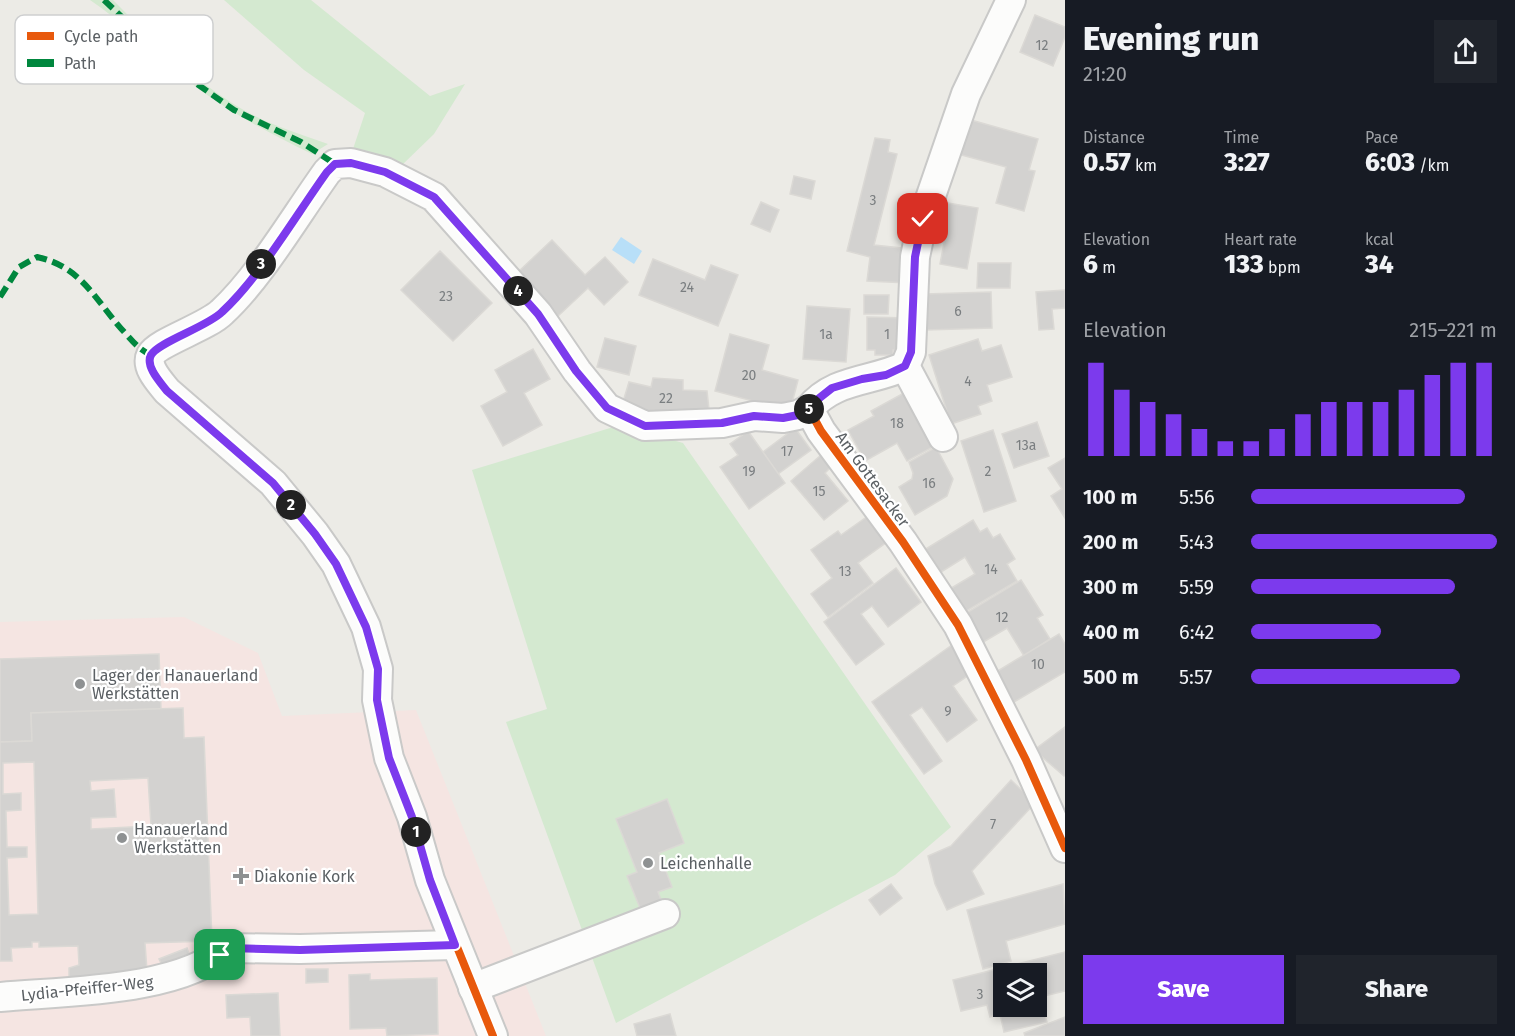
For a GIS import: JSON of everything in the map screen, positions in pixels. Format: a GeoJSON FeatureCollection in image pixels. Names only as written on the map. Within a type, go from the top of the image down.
{"type":"FeatureCollection","features":[{"type":"Feature","properties":{"kind":"street"},"geometry":{"type":"LineString","coordinates":[[493,1036],[430,880],[412,817],[384,741],[377,700],[378,669],[366,627],[336,564],[315,534],[273,483],[167,391],[154,374],[150,362],[151,355],[158,347],[206,325],[222,312],[243,290],[321,180],[335,164],[351,163],[385,172],[434,197],[538,314],[576,371],[607,408],[645,426],[722,423],[754,416],[783,418],[798,415],[809,409],[819,396],[832,388],[886,375],[905,366],[911,352],[915,257],[923,219],[966,94],[1011,0]]}},
{"type":"Feature","properties":{"kind":"street"},"geometry":{"type":"LineString","coordinates":[[905,366],[942,437]]}},
{"type":"Feature","properties":{"kind":"street","name":"Am Gottesacker"},"geometry":{"type":"LineString","coordinates":[[809,409],[821,431],[903,542],[958,625],[1026,760],[1065,848]]}},
{"type":"Feature","properties":{"kind":"street"},"geometry":{"type":"LineString","coordinates":[[473,988],[665,914]]}},
{"type":"Feature","properties":{"kind":"street","name":"Lydia-Pfeiffer-Weg"},"geometry":{"type":"LineString","coordinates":[[0,997],[172,978],[220,955],[228,948],[300,950],[455,945]]}},
{"type":"Feature","properties":{"kind":"shaded area","name":"Diakonie Kork"},"geometry":{"type":"Polygon","coordinates":[[[184,617],[258,653],[282,716],[416,710],[546,1036],[0,1036],[0,622],[184,617]]]}},
{"type":"Feature","properties":{"kind":"green space"},"geometry":{"type":"Polygon","coordinates":[[[90,0],[113,0],[128,15],[110,15],[90,0]]]}},
{"type":"Feature","properties":{"kind":"green space"},"geometry":{"type":"Polygon","coordinates":[[[224,0],[311,0],[430,96],[465,84],[434,134],[400,167],[352,152],[365,113],[304,70],[224,0]]]}},
{"type":"Feature","properties":{"kind":"green space"},"geometry":{"type":"Polygon","coordinates":[[[205,84],[263,120],[328,144],[312,154],[243,118],[194,85],[205,84]]]}},
{"type":"Feature","properties":{"kind":"green space"},"geometry":{"type":"Polygon","coordinates":[[[620,425],[683,443],[951,827],[895,875],[616,1023],[506,722],[547,709],[472,470],[620,425]]]}},
{"type":"Feature","properties":{"kind":"water"},"geometry":{"type":"Polygon","coordinates":[[[621,237],[642,251],[634,264],[612,250],[621,237]]]}},
{"type":"Feature","properties":{"kind":"building"},"geometry":{"type":"Polygon","coordinates":[[[1035,15],[1065,27],[1065,37],[1053,66],[1020,52],[1035,15]]]}},
{"type":"Feature","properties":{"kind":"building"},"geometry":{"type":"Polygon","coordinates":[[[964,118],[1038,139],[1029,170],[1035,171],[1024,211],[996,203],[1006,167],[954,153],[964,118]]]}},
{"type":"Feature","properties":{"kind":"building"},"geometry":{"type":"Polygon","coordinates":[[[875,138],[890,140],[888,152],[897,154],[874,245],[911,249],[908,283],[867,281],[870,257],[847,251],[875,138]]]}},
{"type":"Feature","properties":{"kind":"building"},"geometry":{"type":"Polygon","coordinates":[[[794,176],[815,181],[811,199],[790,194],[794,176]]]}},
{"type":"Feature","properties":{"kind":"building"},"geometry":{"type":"Polygon","coordinates":[[[936,201],[978,208],[967,269],[940,264],[944,243],[928,240],[936,201]]]}},
{"type":"Feature","properties":{"kind":"building"},"geometry":{"type":"Polygon","coordinates":[[[761,202],[779,210],[770,232],[751,224],[761,202]]]}},
{"type":"Feature","properties":{"kind":"building"},"geometry":{"type":"Polygon","coordinates":[[[552,240],[585,275],[605,257],[628,282],[604,305],[588,288],[558,316],[517,273],[552,240]]]}},
{"type":"Feature","properties":{"kind":"building"},"geometry":{"type":"Polygon","coordinates":[[[440,251],[492,303],[453,341],[401,290],[440,251]]]}},
{"type":"Feature","properties":{"kind":"building"},"geometry":{"type":"Polygon","coordinates":[[[653,259],[705,280],[711,265],[738,275],[718,326],[639,295],[653,259]]]}},
{"type":"Feature","properties":{"kind":"building"},"geometry":{"type":"Polygon","coordinates":[[[978,263],[1011,263],[1010,288],[977,288],[978,263]]]}},
{"type":"Feature","properties":{"kind":"building"},"geometry":{"type":"Polygon","coordinates":[[[1065,290],[1065,308],[1052,309],[1054,329],[1039,330],[1036,292],[1065,290]]]}},
{"type":"Feature","properties":{"kind":"building"},"geometry":{"type":"Polygon","coordinates":[[[991,292],[992,328],[926,330],[925,294],[991,292]]]}},
{"type":"Feature","properties":{"kind":"building"},"geometry":{"type":"Polygon","coordinates":[[[864,295],[889,295],[888,314],[864,314],[864,295]]]}},
{"type":"Feature","properties":{"kind":"building"},"geometry":{"type":"Polygon","coordinates":[[[807,306],[850,309],[846,362],[803,359],[807,306]]]}},
{"type":"Feature","properties":{"kind":"building"},"geometry":{"type":"Polygon","coordinates":[[[867,317],[908,318],[907,350],[893,350],[893,355],[875,355],[875,350],[867,350],[867,317]]]}},
{"type":"Feature","properties":{"kind":"building"},"geometry":{"type":"Polygon","coordinates":[[[730,334],[769,345],[762,370],[798,380],[790,411],[715,391],[730,334]]]}},
{"type":"Feature","properties":{"kind":"building"},"geometry":{"type":"Polygon","coordinates":[[[605,338],[636,346],[629,375],[597,367],[605,338]]]}},
{"type":"Feature","properties":{"kind":"building"},"geometry":{"type":"Polygon","coordinates":[[[978,339],[982,351],[1001,345],[1012,377],[987,385],[992,401],[978,406],[981,414],[951,424],[929,355],[978,339]]]}},
{"type":"Feature","properties":{"kind":"building"},"geometry":{"type":"Polygon","coordinates":[[[533,349],[550,379],[524,393],[542,425],[503,446],[481,406],[507,392],[495,370],[533,349]]]}},
{"type":"Feature","properties":{"kind":"building"},"geometry":{"type":"Polygon","coordinates":[[[653,378],[683,380],[683,390],[707,391],[710,419],[649,416],[622,405],[629,382],[651,387],[653,378]]]}},
{"type":"Feature","properties":{"kind":"building"},"geometry":{"type":"Polygon","coordinates":[[[913,388],[942,442],[907,461],[897,443],[865,461],[848,430],[874,416],[871,411],[913,388]]]}},
{"type":"Feature","properties":{"kind":"building"},"geometry":{"type":"Polygon","coordinates":[[[1037,422],[1049,456],[1014,468],[1002,434],[1037,422]]]}},
{"type":"Feature","properties":{"kind":"building"},"geometry":{"type":"Polygon","coordinates":[[[795,428],[811,450],[778,474],[763,452],[795,428]]]}},
{"type":"Feature","properties":{"kind":"building"},"geometry":{"type":"Polygon","coordinates":[[[993,430],[1016,501],[984,512],[961,441],[993,430]]]}},
{"type":"Feature","properties":{"kind":"building"},"geometry":{"type":"Polygon","coordinates":[[[748,431],[785,483],[749,509],[720,467],[738,455],[730,444],[748,431]]]}},
{"type":"Feature","properties":{"kind":"building"},"geometry":{"type":"Polygon","coordinates":[[[936,447],[953,479],[947,496],[915,515],[899,487],[912,479],[913,473],[909,462],[936,447]]]}},
{"type":"Feature","properties":{"kind":"building"},"geometry":{"type":"Polygon","coordinates":[[[821,455],[831,467],[825,473],[848,501],[824,520],[791,481],[821,455]]]}},
{"type":"Feature","properties":{"kind":"building"},"geometry":{"type":"Polygon","coordinates":[[[1065,458],[1065,518],[1051,496],[1062,489],[1048,468],[1065,458]]]}},
{"type":"Feature","properties":{"kind":"building"},"geometry":{"type":"Polygon","coordinates":[[[868,516],[887,542],[858,563],[873,583],[828,617],[811,594],[832,578],[811,550],[838,531],[841,535],[868,516]]]}},
{"type":"Feature","properties":{"kind":"building"},"geometry":{"type":"Polygon","coordinates":[[[973,520],[980,532],[987,528],[993,538],[1000,534],[1015,559],[1007,564],[1017,581],[963,613],[948,590],[975,574],[965,557],[938,574],[924,550],[973,520]]]}},
{"type":"Feature","properties":{"kind":"building"},"geometry":{"type":"Polygon","coordinates":[[[896,568],[921,602],[888,627],[872,606],[861,614],[884,644],[856,665],[824,622],[896,568]]]}},
{"type":"Feature","properties":{"kind":"building"},"geometry":{"type":"Polygon","coordinates":[[[1021,580],[1043,615],[1037,618],[1050,639],[1024,656],[1007,628],[980,644],[963,615],[1021,580]]]}},
{"type":"Feature","properties":{"kind":"building"},"geometry":{"type":"Polygon","coordinates":[[[1059,634],[1065,644],[1065,672],[1014,702],[996,672],[1059,634]]]}},
{"type":"Feature","properties":{"kind":"building"},"geometry":{"type":"Polygon","coordinates":[[[952,645],[972,673],[953,686],[977,720],[947,742],[922,707],[910,715],[942,761],[924,774],[872,702],[952,645]]]}},
{"type":"Feature","properties":{"kind":"building","name":"Lager der Hanauerland Werkstätten"},"geometry":{"type":"Polygon","coordinates":[[[159,654],[161,709],[31,713],[32,741],[0,742],[0,659],[159,654]]]}},
{"type":"Feature","properties":{"kind":"building","name":"Hanauerland Werkstätten"},"geometry":{"type":"Polygon","coordinates":[[[183,708],[184,738],[204,737],[212,941],[145,943],[147,971],[69,981],[69,968],[79,965],[78,946],[39,947],[39,942],[32,942],[32,947],[11,948],[12,961],[0,961],[0,742],[32,741],[31,713],[183,708]],[[34,762],[3,763],[3,794],[21,793],[21,810],[6,811],[7,847],[27,847],[27,857],[7,858],[9,915],[38,914],[34,762]],[[148,778],[90,781],[91,791],[114,789],[116,817],[91,818],[91,829],[151,826],[148,778]]]}},
{"type":"Feature","properties":{"kind":"building"},"geometry":{"type":"Polygon","coordinates":[[[1065,727],[1065,775],[1064,776],[1034,750],[1065,727]]]}},
{"type":"Feature","properties":{"kind":"building"},"geometry":{"type":"Polygon","coordinates":[[[1011,780],[1035,803],[972,871],[984,894],[947,910],[935,884],[928,856],[951,846],[1011,780]]]}},
{"type":"Feature","properties":{"kind":"building","name":"Leichenhalle"},"geometry":{"type":"Polygon","coordinates":[[[667,799],[684,843],[659,853],[672,887],[658,892],[663,905],[642,913],[627,876],[637,872],[616,819],[667,799]]]}},
{"type":"Feature","properties":{"kind":"building"},"geometry":{"type":"Polygon","coordinates":[[[891,884],[902,898],[880,915],[869,900],[891,884]]]}},
{"type":"Feature","properties":{"kind":"building"},"geometry":{"type":"Polygon","coordinates":[[[1063,884],[1065,924],[1006,941],[1011,961],[993,963],[993,966],[983,969],[967,910],[1063,884]]]}},
{"type":"Feature","properties":{"kind":"building"},"geometry":{"type":"Polygon","coordinates":[[[187,948],[190,956],[163,967],[159,959],[187,948]]]}},
{"type":"Feature","properties":{"kind":"building"},"geometry":{"type":"Polygon","coordinates":[[[1065,952],[1065,991],[1047,995],[1047,963],[1021,963],[1065,952]]]}},
{"type":"Feature","properties":{"kind":"building"},"geometry":{"type":"Polygon","coordinates":[[[306,969],[328,969],[328,982],[306,983],[306,969]]]}},
{"type":"Feature","properties":{"kind":"building"},"geometry":{"type":"Polygon","coordinates":[[[993,970],[993,1016],[990,1017],[987,1005],[961,1011],[953,980],[993,970]]]}},
{"type":"Feature","properties":{"kind":"building"},"geometry":{"type":"Polygon","coordinates":[[[370,974],[370,980],[437,978],[438,1034],[387,1036],[386,1028],[350,1029],[349,975],[370,974]]]}},
{"type":"Feature","properties":{"kind":"building"},"geometry":{"type":"Polygon","coordinates":[[[278,993],[280,1036],[251,1036],[250,1017],[227,1018],[226,995],[278,993]]]}},
{"type":"Feature","properties":{"kind":"building"},"geometry":{"type":"Polygon","coordinates":[[[670,1014],[676,1036],[637,1036],[634,1024],[670,1014]]]}},
{"type":"Feature","properties":{"kind":"building"},"geometry":{"type":"Polygon","coordinates":[[[1001,1017],[1046,1017],[1047,1022],[1004,1032],[1001,1017]]]}},
{"type":"Feature","properties":{"kind":"building"},"geometry":{"type":"Polygon","coordinates":[[[1065,1017],[1065,1036],[1025,1036],[1024,1033],[1065,1017]]]}},
{"type":"Feature","properties":{"kind":"marked path"},"geometry":{"type":"LineString","coordinates":[[104,0],[120,15]]}},
{"type":"Feature","properties":{"kind":"marked path"},"geometry":{"type":"LineString","coordinates":[[197,84],[234,110],[301,142],[335,164]]}},
{"type":"Feature","properties":{"kind":"marked path"},"geometry":{"type":"LineString","coordinates":[[0,297],[19,267],[37,257],[53,262],[66,269],[88,287],[115,322],[140,349],[151,355]]}},
{"type":"Feature","properties":{"kind":"cycle path"},"geometry":{"type":"LineString","coordinates":[[493,1036],[430,880],[412,817],[389,758],[377,700],[378,669],[366,627],[336,564],[315,534],[273,483],[167,391],[154,374],[150,364],[151,355],[155,350],[215,318],[236,298],[264,264],[327,172],[335,164],[351,163],[385,172],[434,197],[538,314],[577,371],[607,408],[645,426],[722,423],[754,416],[783,418],[798,415],[809,409],[821,431],[903,542],[958,625],[1026,760],[1065,848]]}},
{"type":"Feature","properties":{"kind":"place","name":"Lager der Hanauerland Werkstätten"},"geometry":{"type":"Point","coordinates":[80,684]}},
{"type":"Feature","properties":{"kind":"place","name":"Hanauerland Werkstätten"},"geometry":{"type":"Point","coordinates":[122,838]}},
{"type":"Feature","properties":{"kind":"place","name":"Leichenhalle"},"geometry":{"type":"Point","coordinates":[648,863]}},
{"type":"Feature","properties":{"kind":"place","name":"Diakonie Kork"},"geometry":{"type":"Point","coordinates":[241,876]}},
{"type":"Feature","properties":{"kind":"route"},"geometry":{"type":"LineString","coordinates":[[220,955],[228,948],[300,950],[455,945],[430,880],[412,817],[384,741],[377,700],[378,669],[366,627],[336,564],[315,534],[273,483],[216,436],[167,391],[154,374],[150,362],[151,355],[158,347],[206,325],[222,312],[243,290],[327,172],[335,164],[351,163],[385,172],[434,197],[538,314],[576,371],[607,408],[645,426],[722,423],[754,416],[783,418],[798,415],[809,409],[819,396],[832,388],[886,375],[905,366],[911,352],[915,257],[923,219]]}}]}
